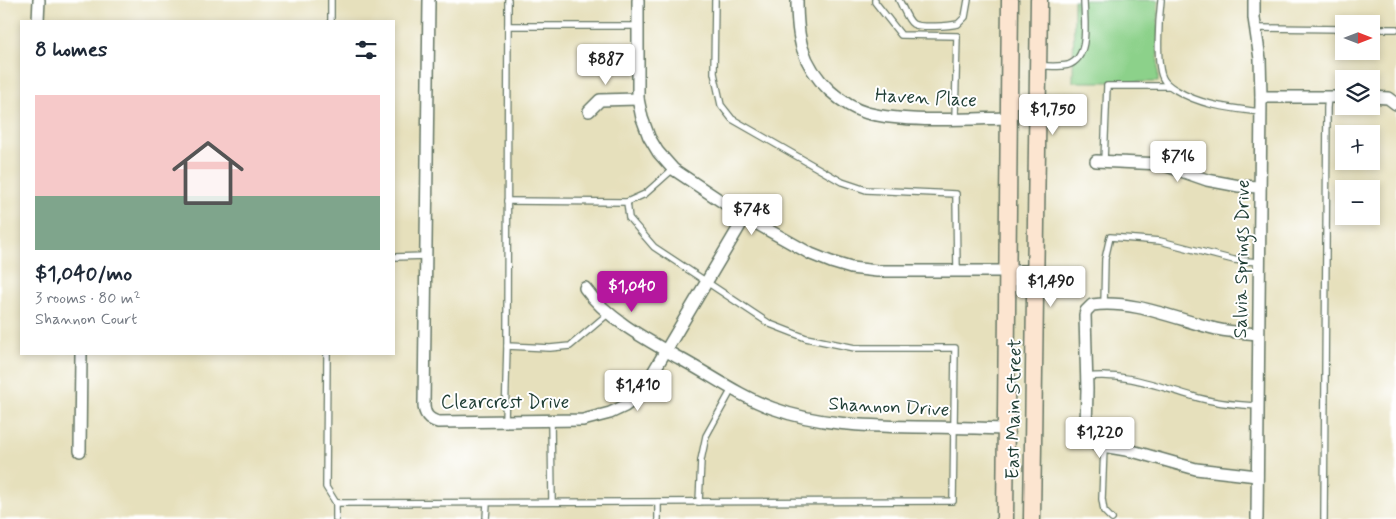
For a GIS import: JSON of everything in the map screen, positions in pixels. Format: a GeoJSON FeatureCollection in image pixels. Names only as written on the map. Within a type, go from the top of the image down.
{"type":"FeatureCollection","features":[{"type":"Feature","properties":{"kind":"main road","name":"East Main Street"},"geometry":{"type":"LineString","coordinates":[[1005,519],[1010,0]]}},
{"type":"Feature","properties":{"kind":"main road","name":"East Main Street"},"geometry":{"type":"LineString","coordinates":[[1032,519],[1039,0]]}},
{"type":"Feature","properties":{"kind":"street"},"geometry":{"type":"LineString","coordinates":[[38,20],[39,0]]}},
{"type":"Feature","properties":{"kind":"street"},"geometry":{"type":"LineString","coordinates":[[426,256],[429,0]]}},
{"type":"Feature","properties":{"kind":"street"},"geometry":{"type":"LineString","coordinates":[[638,0],[638,98],[642,118],[649,137],[658,152],[673,169],[745,217],[811,254],[851,268],[877,271],[1036,271]]}},
{"type":"Feature","properties":{"kind":"street","name":"Haven Place"},"geometry":{"type":"LineString","coordinates":[[797,0],[797,25],[805,60],[819,80],[847,104],[868,113],[895,117],[1008,118]]}},
{"type":"Feature","properties":{"kind":"street","name":"Salvia Springs Drive"},"geometry":{"type":"LineString","coordinates":[[1254,0],[1260,59],[1257,519]]}},
{"type":"Feature","properties":{"kind":"street"},"geometry":{"type":"LineString","coordinates":[[1260,97],[1335,97]]}},
{"type":"Feature","properties":{"kind":"street"},"geometry":{"type":"LineString","coordinates":[[589,111],[600,100],[638,98]]}},
{"type":"Feature","properties":{"kind":"street"},"geometry":{"type":"LineString","coordinates":[[1380,98],[1388,98],[1396,104]]}},
{"type":"Feature","properties":{"kind":"street"},"geometry":{"type":"LineString","coordinates":[[1100,161],[1161,164],[1207,180],[1239,186],[1260,187]]}},
{"type":"Feature","properties":{"kind":"street","name":"Clearcrest Drive"},"geometry":{"type":"LineString","coordinates":[[426,256],[424,409],[429,418],[438,422],[551,422],[583,420],[610,414],[634,399],[652,374],[745,217]]}},
{"type":"Feature","properties":{"kind":"street","name":"Shannon Drive"},"geometry":{"type":"LineString","coordinates":[[585,288],[594,300],[609,313],[666,351],[732,389],[771,408],[823,422],[857,426],[1006,429]]}},
{"type":"Feature","properties":{"kind":"street"},"geometry":{"type":"LineString","coordinates":[[1257,476],[1196,469],[1132,451],[1104,447],[1092,443],[1086,434],[1085,315],[1092,306],[1140,308],[1215,329],[1258,334]]}},
{"type":"Feature","properties":{"kind":"street"},"geometry":{"type":"LineString","coordinates":[[80,451],[81,355]]}},
{"type":"Feature","properties":{"kind":"lane"},"geometry":{"type":"LineString","coordinates":[[331,0],[331,20]]}},
{"type":"Feature","properties":{"kind":"lane"},"geometry":{"type":"LineString","coordinates":[[505,421],[508,0]]}},
{"type":"Feature","properties":{"kind":"lane"},"geometry":{"type":"LineString","coordinates":[[715,0],[714,74],[721,105],[732,119],[842,182],[866,190],[956,194],[957,271]]}},
{"type":"Feature","properties":{"kind":"lane"},"geometry":{"type":"LineString","coordinates":[[875,0],[900,35],[957,36],[955,119]]}},
{"type":"Feature","properties":{"kind":"lane"},"geometry":{"type":"LineString","coordinates":[[899,0],[910,20],[920,26],[953,25],[962,22],[968,0]]}},
{"type":"Feature","properties":{"kind":"lane"},"geometry":{"type":"LineString","coordinates":[[1039,66],[1066,66],[1079,58],[1084,45],[1084,0]]}},
{"type":"Feature","properties":{"kind":"lane"},"geometry":{"type":"LineString","coordinates":[[1161,0],[1159,16],[1160,70],[1169,86],[1187,97],[1208,104],[1260,112]]}},
{"type":"Feature","properties":{"kind":"lane"},"geometry":{"type":"LineString","coordinates":[[508,26],[638,26]]}},
{"type":"Feature","properties":{"kind":"lane"},"geometry":{"type":"LineString","coordinates":[[1256,28],[1335,29]]}},
{"type":"Feature","properties":{"kind":"lane"},"geometry":{"type":"LineString","coordinates":[[1380,29],[1396,29]]}},
{"type":"Feature","properties":{"kind":"lane"},"geometry":{"type":"LineString","coordinates":[[1100,161],[1107,86],[1169,86]]}},
{"type":"Feature","properties":{"kind":"lane"},"geometry":{"type":"LineString","coordinates":[[1324,519],[1328,97]]}},
{"type":"Feature","properties":{"kind":"lane"},"geometry":{"type":"LineString","coordinates":[[507,201],[627,202],[645,194],[673,169]]}},
{"type":"Feature","properties":{"kind":"lane"},"geometry":{"type":"LineString","coordinates":[[336,503],[952,501],[955,348],[855,348],[806,338],[770,324],[654,247],[629,218],[627,202]]}},
{"type":"Feature","properties":{"kind":"lane"},"geometry":{"type":"LineString","coordinates":[[1104,305],[1105,259],[1110,237],[1160,241],[1234,260],[1259,262]]}},
{"type":"Feature","properties":{"kind":"lane"},"geometry":{"type":"LineString","coordinates":[[395,257],[426,256]]}},
{"type":"Feature","properties":{"kind":"lane"},"geometry":{"type":"LineString","coordinates":[[507,346],[550,348],[570,346],[609,313]]}},
{"type":"Feature","properties":{"kind":"lane"},"geometry":{"type":"LineString","coordinates":[[327,355],[326,487],[336,503],[336,519]]}},
{"type":"Feature","properties":{"kind":"lane"},"geometry":{"type":"LineString","coordinates":[[1086,377],[1099,375],[1139,380],[1193,397],[1230,404],[1258,406]]}},
{"type":"Feature","properties":{"kind":"lane"},"geometry":{"type":"LineString","coordinates":[[699,502],[706,436],[732,389]]}},
{"type":"Feature","properties":{"kind":"lane"},"geometry":{"type":"LineString","coordinates":[[551,422],[552,502]]}},
{"type":"Feature","properties":{"kind":"lane"},"geometry":{"type":"LineString","coordinates":[[1104,447],[1102,499],[1104,511],[1112,519]]}},
{"type":"Feature","properties":{"kind":"lane"},"geometry":{"type":"LineString","coordinates":[[658,502],[658,519]]}},
{"type":"Feature","properties":{"kind":"lane"},"geometry":{"type":"LineString","coordinates":[[486,519],[487,503]]}},
{"type":"Feature","properties":{"kind":"green space"},"geometry":{"type":"Polygon","coordinates":[[[1074,0],[1158,0],[1158,82],[1073,82],[1074,0]]]}}]}
